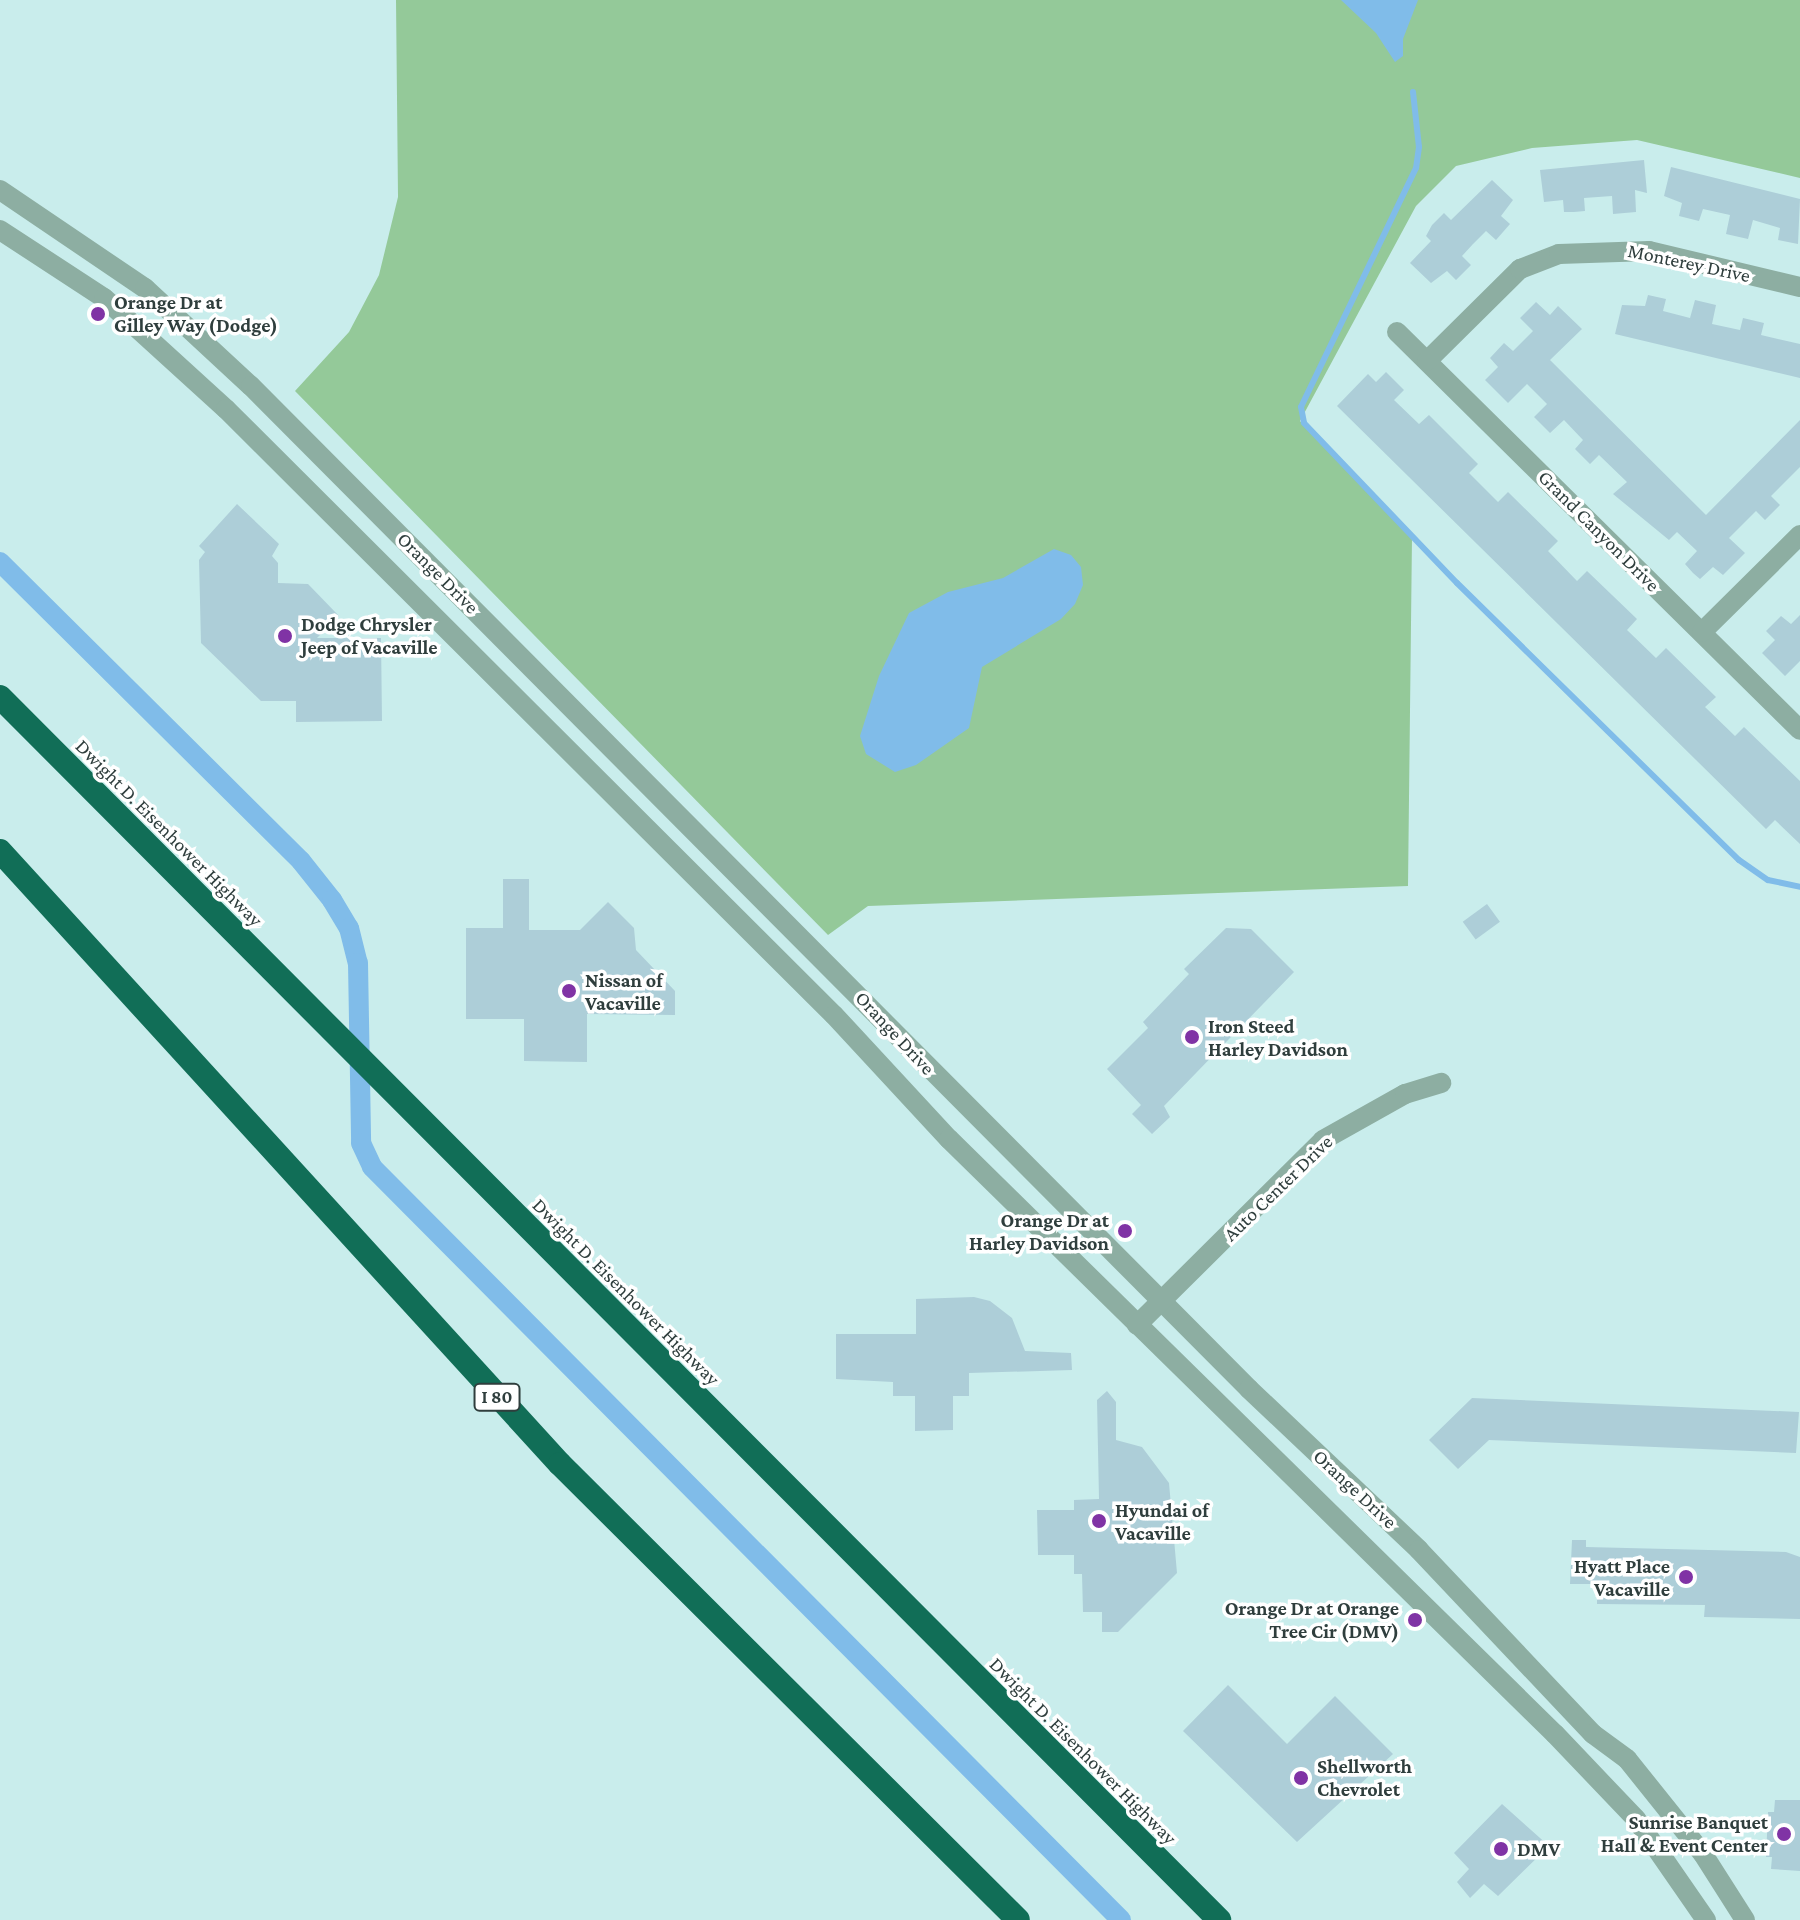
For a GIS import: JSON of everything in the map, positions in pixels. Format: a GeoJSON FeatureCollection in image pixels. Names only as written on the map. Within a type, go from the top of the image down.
{"type":"FeatureCollection","features":[{"type":"Feature","properties":{"kind":"highway","name":"Dwight D. Eisenhower Highway"},"geometry":{"type":"LineString","coordinates":[[0,697],[1219,1920]]}},
{"type":"Feature","properties":{"kind":"highway","name":"I 80"},"geometry":{"type":"LineString","coordinates":[[0,851],[560,1464],[1018,1920]]}},
{"type":"Feature","properties":{"kind":"street","name":"Orange Drive"},"geometry":{"type":"LineString","coordinates":[[2,192],[145,288],[251,386],[1162,1301],[1419,1550],[1593,1734],[1627,1759],[1703,1854],[1745,1920]]}},
{"type":"Feature","properties":{"kind":"street","name":"Orange Drive"},"geometry":{"type":"LineString","coordinates":[[2,231],[104,298],[226,409],[1137,1325],[1555,1734],[1636,1819],[1706,1920]]}},
{"type":"Feature","properties":{"kind":"street","name":"Monterey Drive"},"geometry":{"type":"LineString","coordinates":[[1427,361],[1520,269],[1559,254],[1649,251],[1800,287]]}},
{"type":"Feature","properties":{"kind":"street","name":"Grand Canyon Drive"},"geometry":{"type":"LineString","coordinates":[[1397,332],[1800,730]]}},
{"type":"Feature","properties":{"kind":"street"},"geometry":{"type":"LineString","coordinates":[[226,409],[251,386]]}},
{"type":"Feature","properties":{"kind":"street"},"geometry":{"type":"LineString","coordinates":[[1702,632],[1800,535]]}},
{"type":"Feature","properties":{"kind":"street","name":"Auto Center Drive"},"geometry":{"type":"LineString","coordinates":[[1137,1325],[1323,1140],[1405,1094],[1441,1083]]}},
{"type":"Feature","properties":{"kind":"green space"},"geometry":{"type":"Polygon","coordinates":[[[396,0],[1800,0],[1800,178],[1637,140],[1532,148],[1456,166],[1416,206],[1300,421],[1412,537],[1408,886],[868,906],[828,935],[295,391],[349,332],[379,275],[398,197],[396,0]]]}},
{"type":"Feature","properties":{"kind":"water"},"geometry":{"type":"Polygon","coordinates":[[[1341,0],[1418,0],[1403,39],[1403,56],[1395,62],[1376,33],[1341,0]]]}},
{"type":"Feature","properties":{"kind":"water"},"geometry":{"type":"Polygon","coordinates":[[[1054,549],[1071,555],[1081,567],[1083,585],[1075,604],[1061,619],[982,667],[969,728],[916,765],[895,772],[866,754],[860,736],[879,676],[909,613],[948,592],[1003,578],[1054,549]]]}},
{"type":"Feature","properties":{"kind":"building"},"geometry":{"type":"Polygon","coordinates":[[[1644,160],[1647,193],[1635,190],[1636,212],[1613,214],[1612,196],[1584,198],[1585,211],[1574,212],[1564,212],[1563,200],[1544,202],[1540,170],[1644,160]]]}},
{"type":"Feature","properties":{"kind":"building"},"geometry":{"type":"Polygon","coordinates":[[[1671,167],[1800,199],[1798,244],[1778,240],[1780,228],[1753,220],[1748,239],[1726,234],[1730,215],[1703,209],[1699,221],[1679,216],[1682,203],[1664,196],[1671,167]]]}},
{"type":"Feature","properties":{"kind":"building"},"geometry":{"type":"Polygon","coordinates":[[[1492,180],[1513,200],[1501,216],[1510,224],[1496,240],[1486,231],[1473,244],[1462,256],[1471,265],[1456,280],[1447,271],[1431,283],[1410,263],[1431,241],[1426,236],[1432,225],[1444,213],[1451,220],[1492,180]]]}},
{"type":"Feature","properties":{"kind":"building"},"geometry":{"type":"Polygon","coordinates":[[[1648,295],[1666,299],[1663,311],[1690,318],[1695,300],[1716,305],[1712,324],[1740,330],[1743,318],[1764,323],[1761,335],[1800,344],[1800,378],[1615,334],[1622,305],[1645,306],[1648,295]]]}},
{"type":"Feature","properties":{"kind":"building"},"geometry":{"type":"Polygon","coordinates":[[[1536,302],[1550,315],[1558,306],[1582,329],[1550,360],[1706,515],[1800,420],[1800,467],[1771,496],[1780,505],[1765,520],[1756,511],[1729,538],[1745,553],[1723,575],[1713,567],[1700,579],[1693,573],[1685,564],[1697,551],[1677,532],[1669,540],[1613,494],[1627,482],[1599,455],[1590,464],[1575,449],[1583,440],[1564,420],[1550,433],[1534,417],[1547,404],[1527,384],[1508,403],[1485,380],[1498,367],[1490,358],[1504,343],[1513,351],[1533,331],[1520,318],[1536,302]]]}},
{"type":"Feature","properties":{"kind":"building"},"geometry":{"type":"Polygon","coordinates":[[[1386,372],[1404,390],[1394,400],[1419,424],[1429,415],[1478,464],[1469,473],[1498,502],[1508,492],[1558,541],[1548,551],[1577,581],[1587,571],[1637,619],[1627,630],[1656,658],[1666,648],[1716,697],[1705,707],[1735,736],[1744,727],[1800,781],[1800,844],[1775,820],[1766,829],[1337,406],[1368,374],[1376,382],[1386,372]]]}},
{"type":"Feature","properties":{"kind":"building"},"geometry":{"type":"Polygon","coordinates":[[[237,504],[279,544],[272,556],[278,563],[278,583],[308,584],[339,616],[317,638],[381,638],[382,721],[296,722],[296,701],[261,701],[201,643],[199,560],[205,552],[199,546],[237,504]]]}},
{"type":"Feature","properties":{"kind":"building"},"geometry":{"type":"Polygon","coordinates":[[[1800,615],[1800,661],[1785,676],[1762,653],[1775,640],[1766,631],[1781,616],[1791,624],[1800,615]]]}},
{"type":"Feature","properties":{"kind":"building"},"geometry":{"type":"Polygon","coordinates":[[[503,879],[529,879],[529,930],[580,930],[608,902],[634,928],[636,950],[675,991],[675,1015],[587,1014],[587,1062],[524,1061],[524,1019],[466,1019],[466,928],[503,928],[503,879]]]}},
{"type":"Feature","properties":{"kind":"building"},"geometry":{"type":"Polygon","coordinates":[[[1487,904],[1500,922],[1476,939],[1463,922],[1487,904]]]}},
{"type":"Feature","properties":{"kind":"building"},"geometry":{"type":"Polygon","coordinates":[[[1226,928],[1251,929],[1294,972],[1164,1106],[1170,1117],[1152,1134],[1132,1114],[1141,1105],[1107,1069],[1148,1028],[1143,1022],[1189,974],[1184,969],[1226,928]]]}},
{"type":"Feature","properties":{"kind":"building"},"geometry":{"type":"Polygon","coordinates":[[[974,1297],[990,1301],[1012,1318],[1025,1351],[1071,1353],[1072,1370],[969,1373],[969,1396],[953,1396],[953,1430],[915,1431],[915,1396],[893,1396],[893,1382],[836,1379],[836,1334],[916,1334],[916,1299],[974,1297]]]}},
{"type":"Feature","properties":{"kind":"building","name":"Hyundai of Vacaville"},"geometry":{"type":"Polygon","coordinates":[[[1107,1391],[1116,1402],[1116,1440],[1142,1447],[1169,1483],[1177,1573],[1118,1632],[1102,1632],[1102,1612],[1083,1612],[1082,1574],[1074,1574],[1074,1555],[1038,1555],[1037,1510],[1074,1510],[1074,1500],[1099,1499],[1097,1400],[1107,1391]]]}},
{"type":"Feature","properties":{"kind":"building"},"geometry":{"type":"Polygon","coordinates":[[[1472,1398],[1799,1412],[1796,1453],[1489,1440],[1458,1469],[1429,1440],[1472,1398]]]}},
{"type":"Feature","properties":{"kind":"building","name":"Hyatt Place Vacaville"},"geometry":{"type":"Polygon","coordinates":[[[1572,1540],[1586,1540],[1586,1547],[1786,1552],[1800,1557],[1800,1619],[1704,1617],[1705,1605],[1597,1604],[1597,1584],[1570,1584],[1572,1540]]]}},
{"type":"Feature","properties":{"kind":"building"},"geometry":{"type":"Polygon","coordinates":[[[1228,1685],[1287,1744],[1335,1696],[1393,1754],[1297,1842],[1183,1731],[1228,1685]]]}},
{"type":"Feature","properties":{"kind":"building","name":"Sunrise Banquet Hall & Event Center"},"geometry":{"type":"Polygon","coordinates":[[[1775,1800],[1800,1800],[1800,1871],[1771,1869],[1772,1857],[1766,1857],[1768,1812],[1774,1812],[1775,1800]]]}},
{"type":"Feature","properties":{"kind":"building","name":"DMV"},"geometry":{"type":"Polygon","coordinates":[[[1502,1804],[1549,1846],[1498,1896],[1484,1884],[1470,1898],[1457,1882],[1469,1869],[1454,1853],[1502,1804]]]}},
{"type":"Feature","properties":{"kind":"waterway"},"geometry":{"type":"LineString","coordinates":[[1413,92],[1419,147],[1416,168],[1301,407],[1304,423],[1457,583],[1739,860],[1768,880],[1800,887]]}},
{"type":"Feature","properties":{"kind":"waterway"},"geometry":{"type":"LineString","coordinates":[[0,562],[301,861],[332,900],[349,928],[358,963],[361,1143],[372,1167],[1121,1920]]}},
{"type":"Feature","properties":{"kind":"place","name":"Orange Dr at Gilley Way (Dodge)"},"geometry":{"type":"Point","coordinates":[98,314]}},
{"type":"Feature","properties":{"kind":"place","name":"Dodge Chrysler Jeep of Vacaville"},"geometry":{"type":"Point","coordinates":[285,636]}},
{"type":"Feature","properties":{"kind":"place","name":"Nissan of Vacaville"},"geometry":{"type":"Point","coordinates":[569,991]}},
{"type":"Feature","properties":{"kind":"place","name":"Iron Steed Harley Davidson"},"geometry":{"type":"Point","coordinates":[1192,1037]}},
{"type":"Feature","properties":{"kind":"place","name":"Orange Dr at Harley Davidson"},"geometry":{"type":"Point","coordinates":[1125,1231]}},
{"type":"Feature","properties":{"kind":"place","name":"Hyundai of Vacaville"},"geometry":{"type":"Point","coordinates":[1099,1521]}},
{"type":"Feature","properties":{"kind":"place","name":"Hyatt Place Vacaville"},"geometry":{"type":"Point","coordinates":[1686,1577]}},
{"type":"Feature","properties":{"kind":"place","name":"Orange Dr at Orange Tree Cir (DMV)"},"geometry":{"type":"Point","coordinates":[1415,1620]}},
{"type":"Feature","properties":{"kind":"place","name":"Shellworth Chevrolet"},"geometry":{"type":"Point","coordinates":[1301,1778]}},
{"type":"Feature","properties":{"kind":"place","name":"Sunrise Banquet Hall & Event Center"},"geometry":{"type":"Point","coordinates":[1784,1834]}},
{"type":"Feature","properties":{"kind":"place","name":"DMV"},"geometry":{"type":"Point","coordinates":[1501,1849]}}]}
